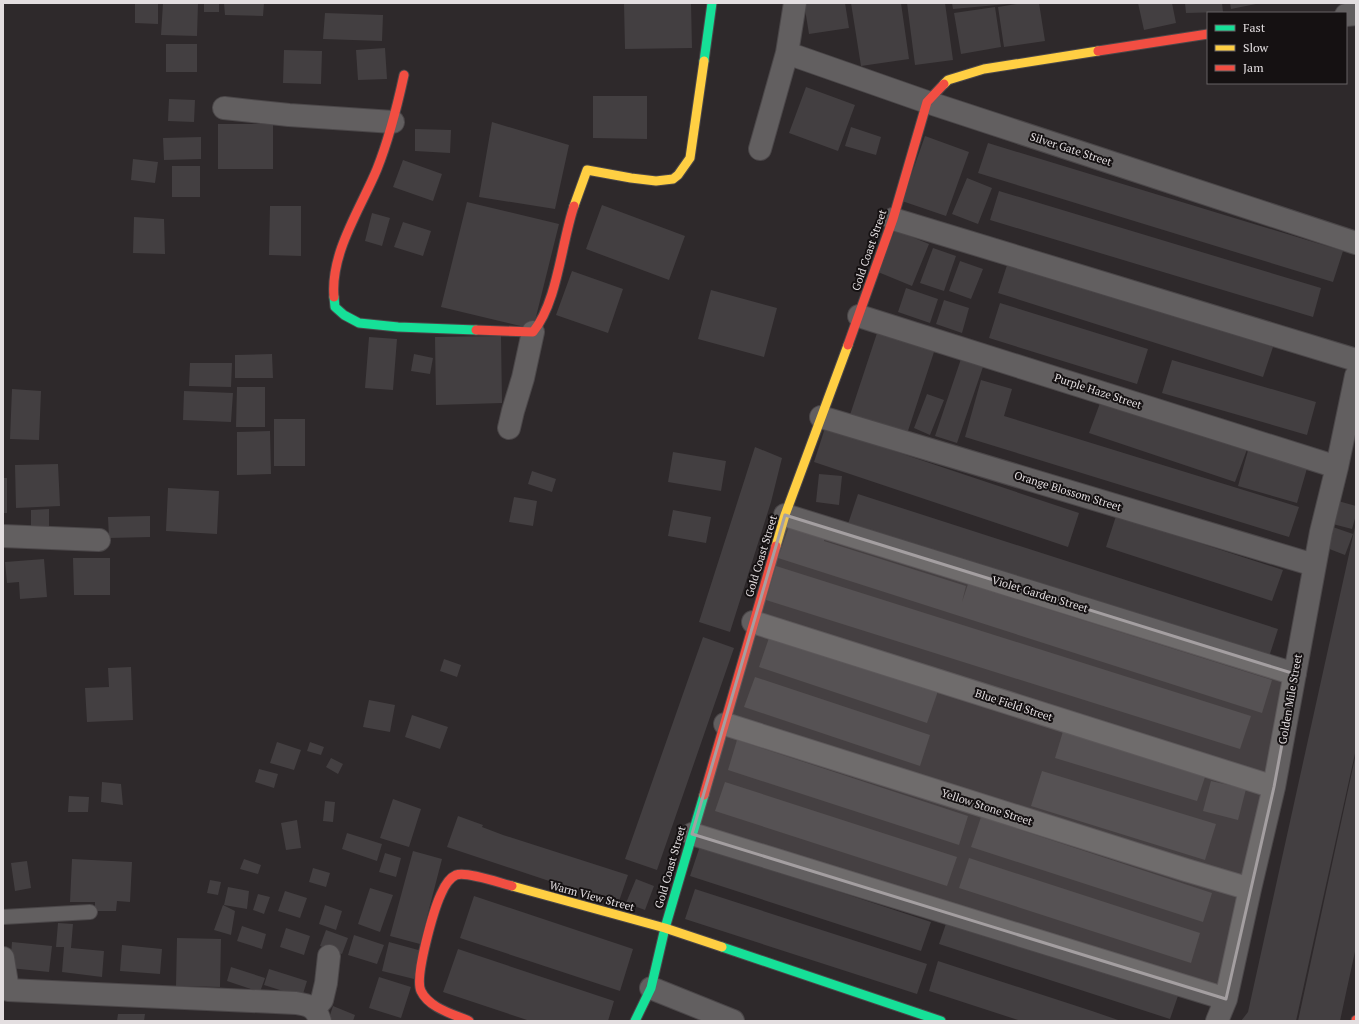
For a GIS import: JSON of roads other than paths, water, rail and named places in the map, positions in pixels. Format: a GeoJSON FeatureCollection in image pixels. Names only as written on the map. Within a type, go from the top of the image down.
{"type":"FeatureCollection","features":[{"type":"Feature","properties":{"kind":"street"},"geometry":{"type":"LineString","coordinates":[[509,428],[534,332],[542,321],[549,300],[571,216],[587,170],[657,181],[672,179],[684,169],[690,158],[712,3]]}},
{"type":"Feature","properties":{"kind":"street"},"geometry":{"type":"LineString","coordinates":[[760,150],[787,53],[795,3]]}},
{"type":"Feature","properties":{"kind":"street"},"geometry":{"type":"LineString","coordinates":[[928,102],[948,80],[984,69],[1207,34]]}},
{"type":"Feature","properties":{"kind":"street","name":"Silver Gate Street"},"geometry":{"type":"LineString","coordinates":[[787,53],[928,102],[1356,243]]}},
{"type":"Feature","properties":{"kind":"street"},"geometry":{"type":"LineString","coordinates":[[404,75],[393,122],[377,169],[356,214],[338,259],[333,287],[335,307],[344,315],[359,323],[398,328],[534,332]]}},
{"type":"Feature","properties":{"kind":"street","name":"Gold Coast Street"},"geometry":{"type":"LineString","coordinates":[[635,1021],[651,988],[665,928],[785,515],[859,316],[893,219],[928,102]]}},
{"type":"Feature","properties":{"kind":"street"},"geometry":{"type":"LineString","coordinates":[[224,108],[289,115],[393,122]]}},
{"type":"Feature","properties":{"kind":"street"},"geometry":{"type":"LineString","coordinates":[[893,219],[1356,360]]}},
{"type":"Feature","properties":{"kind":"street","name":"Purple Haze Street"},"geometry":{"type":"LineString","coordinates":[[859,316],[1337,467]]}},
{"type":"Feature","properties":{"kind":"street","name":"Golden Mile Street"},"geometry":{"type":"LineString","coordinates":[[1217,1021],[1226,999],[1274,787],[1314,565],[1356,376]]}},
{"type":"Feature","properties":{"kind":"street","name":"Orange Blossom Street"},"geometry":{"type":"LineString","coordinates":[[821,417],[1314,565]]}},
{"type":"Feature","properties":{"kind":"street","name":"Violet Garden Street"},"geometry":{"type":"LineString","coordinates":[[785,515],[1295,674]]}},
{"type":"Feature","properties":{"kind":"street"},"geometry":{"type":"LineString","coordinates":[[3,536],[99,540]]}},
{"type":"Feature","properties":{"kind":"street","name":"Blue Field Street"},"geometry":{"type":"LineString","coordinates":[[753,622],[1274,787]]}},
{"type":"Feature","properties":{"kind":"street","name":"Yellow Stone Street"},"geometry":{"type":"LineString","coordinates":[[725,724],[1250,889]]}},
{"type":"Feature","properties":{"kind":"street"},"geometry":{"type":"LineString","coordinates":[[692,834],[1226,999]]}},
{"type":"Feature","properties":{"kind":"street","name":"Warm View Street"},"geometry":{"type":"LineString","coordinates":[[468,1021],[439,1007],[429,1000],[420,990],[419,978],[440,894],[447,882],[454,875],[466,874],[665,928],[941,1021]]}},
{"type":"Feature","properties":{"kind":"street"},"geometry":{"type":"LineString","coordinates":[[3,958],[5,990],[296,1003],[306,1005],[317,1015],[326,983],[329,956]]}},
{"type":"Feature","properties":{"kind":"street"},"geometry":{"type":"LineString","coordinates":[[651,988],[733,1021]]}},
{"type":"Feature","properties":{"kind":"lane"},"geometry":{"type":"LineString","coordinates":[[3,917],[90,912]]}}]}
